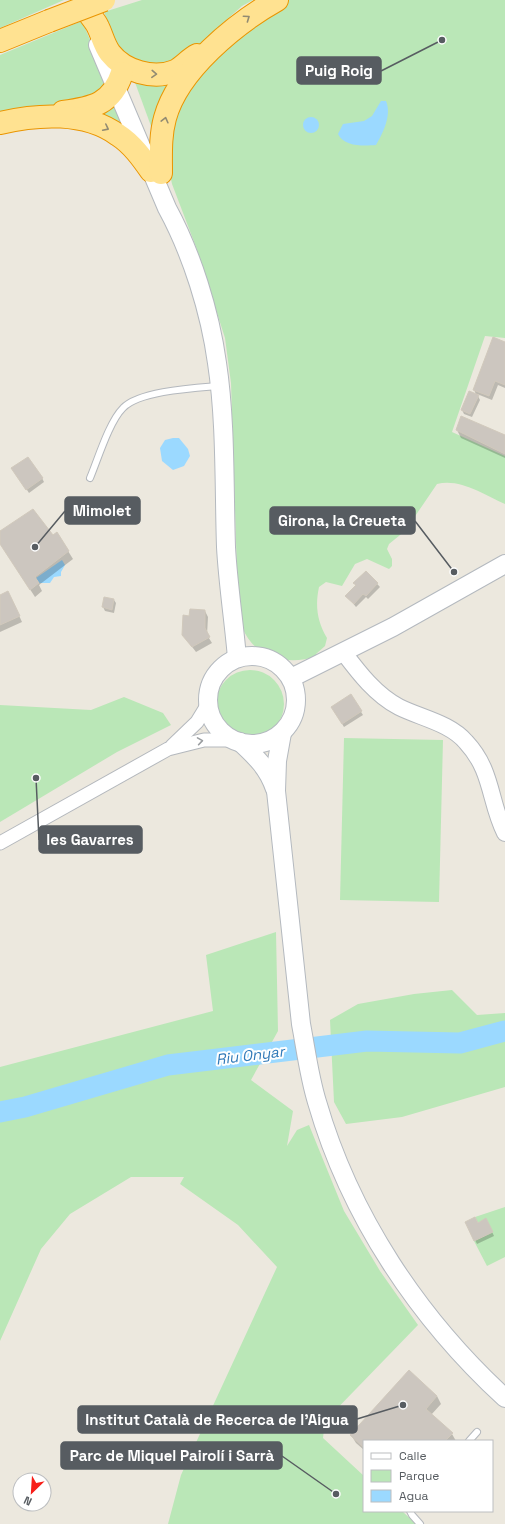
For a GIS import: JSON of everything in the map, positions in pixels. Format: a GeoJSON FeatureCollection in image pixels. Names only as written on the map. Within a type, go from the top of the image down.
{"type":"FeatureCollection","features":[{"type":"Feature","properties":{"kind":"highway"},"geometry":{"type":"LineString","coordinates":[[156,172],[166,117],[170,105],[187,77],[220,41],[247,18],[277,0]]}},
{"type":"Feature","properties":{"kind":"highway"},"geometry":{"type":"LineString","coordinates":[[0,41],[92,3],[98,26],[119,74],[109,98],[98,104],[78,110],[28,116],[0,122]]}},
{"type":"Feature","properties":{"kind":"highway"},"geometry":{"type":"LineString","coordinates":[[119,74],[141,72],[157,75],[175,71],[192,58],[220,41]]}},
{"type":"Feature","properties":{"kind":"highway"},"geometry":{"type":"LineString","coordinates":[[28,116],[69,117],[99,124],[128,142],[156,172]]}},
{"type":"Feature","properties":{"kind":"main road"},"geometry":{"type":"LineString","coordinates":[[119,74],[156,172],[167,208],[180,232],[213,338],[219,386],[226,549],[237,658]]}},
{"type":"Feature","properties":{"kind":"main road"},"geometry":{"type":"LineString","coordinates":[[291,678],[344,652],[505,564]]}},
{"type":"Feature","properties":{"kind":"main road"},"geometry":{"type":"LineString","coordinates":[[236,741],[262,743],[282,733],[291,721],[296,707],[296,692],[291,678],[282,668],[264,657],[251,656],[237,658],[225,665],[216,675],[210,689],[208,704],[216,725],[226,736],[236,741],[261,762],[270,775],[276,791]]}},
{"type":"Feature","properties":{"kind":"main road"},"geometry":{"type":"LineString","coordinates":[[282,733],[277,761],[276,791],[295,974],[307,1058],[315,1097],[342,1170],[367,1222],[402,1280],[451,1344],[505,1398]]}},
{"type":"Feature","properties":{"kind":"street"},"geometry":{"type":"LineString","coordinates":[[344,652],[364,680],[398,707],[445,727],[465,741],[477,755],[488,777],[505,833]]}},
{"type":"Feature","properties":{"kind":"street"},"geometry":{"type":"LineString","coordinates":[[0,843],[168,749],[197,722],[208,704]]}},
{"type":"Feature","properties":{"kind":"street"},"geometry":{"type":"LineString","coordinates":[[168,749],[204,740],[236,741]]}},
{"type":"Feature","properties":{"kind":"lane"},"geometry":{"type":"LineString","coordinates":[[90,478],[115,420],[123,408],[138,398],[190,388],[219,386]]}},
{"type":"Feature","properties":{"kind":"lane"},"geometry":{"type":"LineString","coordinates":[[470,1440],[477,1432]]}},
{"type":"Feature","properties":{"kind":"lane"},"geometry":{"type":"LineString","coordinates":[[411,1512],[420,1524]]}},
{"type":"Feature","properties":{"kind":"green space"},"geometry":{"type":"Polygon","coordinates":[[[0,0],[64,0],[0,28],[0,0]]]}},
{"type":"Feature","properties":{"kind":"green space"},"geometry":{"type":"Polygon","coordinates":[[[142,0],[253,0],[242,6],[187,55],[161,68],[128,59],[115,43],[104,12],[142,0]]]}},
{"type":"Feature","properties":{"kind":"green space"},"geometry":{"type":"Polygon","coordinates":[[[285,0],[505,0],[505,338],[485,336],[452,432],[505,456],[505,504],[463,485],[455,483],[437,484],[405,531],[389,544],[387,549],[392,559],[392,566],[389,569],[367,559],[355,564],[342,586],[326,582],[319,587],[317,607],[321,626],[327,638],[325,646],[316,654],[316,657],[294,660],[273,657],[263,653],[248,638],[241,624],[238,605],[231,383],[225,338],[196,247],[172,184],[168,165],[170,125],[201,69],[285,0]]]}},
{"type":"Feature","properties":{"kind":"green space"},"geometry":{"type":"Polygon","coordinates":[[[82,21],[110,86],[89,103],[0,113],[0,55],[82,21]]]}},
{"type":"Feature","properties":{"kind":"green space"},"geometry":{"type":"Polygon","coordinates":[[[133,77],[178,78],[155,137],[133,77]]]}},
{"type":"Feature","properties":{"kind":"green space"},"geometry":{"type":"Polygon","coordinates":[[[114,102],[130,133],[94,113],[114,102]]]}},
{"type":"Feature","properties":{"kind":"green space"},"geometry":{"type":"Polygon","coordinates":[[[250,670],[263,673],[274,680],[281,691],[284,704],[281,717],[274,728],[263,735],[250,738],[237,735],[226,728],[219,717],[216,704],[219,691],[226,680],[237,673],[250,670]]]}},
{"type":"Feature","properties":{"kind":"green space"},"geometry":{"type":"Polygon","coordinates":[[[124,697],[163,713],[171,725],[117,752],[0,822],[0,705],[91,710],[124,697]]]}},
{"type":"Feature","properties":{"kind":"green space"},"geometry":{"type":"Polygon","coordinates":[[[344,738],[443,740],[439,902],[340,900],[344,738]]]}},
{"type":"Feature","properties":{"kind":"green space"},"geometry":{"type":"Polygon","coordinates":[[[276,932],[278,1031],[251,1080],[293,1111],[287,1146],[297,1130],[309,1125],[344,1211],[380,1271],[418,1325],[325,1421],[323,1438],[363,1475],[363,1512],[403,1512],[416,1524],[168,1524],[181,1475],[277,1267],[238,1225],[180,1184],[184,1177],[131,1177],[70,1214],[41,1249],[0,1341],[0,1067],[213,1011],[206,955],[276,932]]]}},
{"type":"Feature","properties":{"kind":"green space"},"geometry":{"type":"Polygon","coordinates":[[[452,990],[477,1015],[505,1013],[505,1087],[402,1117],[346,1124],[334,1102],[330,1020],[358,1004],[414,994],[452,990]]]}},
{"type":"Feature","properties":{"kind":"green space"},"geometry":{"type":"Polygon","coordinates":[[[505,1207],[505,1257],[487,1266],[474,1241],[486,1219],[478,1223],[475,1217],[505,1207]]]}},
{"type":"Feature","properties":{"kind":"water"},"geometry":{"type":"Polygon","coordinates":[[[381,101],[386,101],[388,112],[386,124],[376,145],[355,145],[341,138],[338,134],[343,124],[364,121],[372,116],[381,101]]]}},
{"type":"Feature","properties":{"kind":"water"},"geometry":{"type":"Polygon","coordinates":[[[311,117],[318,122],[319,125],[314,132],[311,133],[304,128],[303,125],[308,118],[311,117]]]}},
{"type":"Feature","properties":{"kind":"water"},"geometry":{"type":"Polygon","coordinates":[[[179,438],[188,449],[190,456],[184,466],[173,470],[162,461],[160,448],[165,440],[179,438]]]}},
{"type":"Feature","properties":{"kind":"water"},"geometry":{"type":"Polygon","coordinates":[[[62,560],[65,565],[61,572],[61,576],[54,577],[50,583],[39,583],[36,578],[62,560]]]}},
{"type":"Feature","properties":{"kind":"building"},"geometry":{"type":"Polygon","coordinates":[[[493,337],[505,342],[505,385],[495,381],[489,396],[473,390],[493,337]]]}},
{"type":"Feature","properties":{"kind":"building"},"geometry":{"type":"Polygon","coordinates":[[[469,391],[479,395],[470,414],[461,410],[469,391]]]}},
{"type":"Feature","properties":{"kind":"building"},"geometry":{"type":"Polygon","coordinates":[[[461,416],[505,435],[505,454],[456,430],[461,416]]]}},
{"type":"Feature","properties":{"kind":"building"},"geometry":{"type":"Polygon","coordinates":[[[28,457],[43,478],[26,490],[11,468],[28,457]]]}},
{"type":"Feature","properties":{"kind":"building"},"geometry":{"type":"Polygon","coordinates":[[[33,509],[53,535],[57,532],[69,551],[35,577],[39,583],[30,590],[0,544],[0,531],[33,509]]]}},
{"type":"Feature","properties":{"kind":"building"},"geometry":{"type":"Polygon","coordinates":[[[366,571],[378,583],[366,596],[363,594],[354,604],[345,596],[356,585],[353,583],[366,571]]]}},
{"type":"Feature","properties":{"kind":"building"},"geometry":{"type":"Polygon","coordinates":[[[8,591],[20,616],[0,625],[0,595],[8,591]]]}},
{"type":"Feature","properties":{"kind":"building"},"geometry":{"type":"Polygon","coordinates":[[[104,597],[114,599],[112,610],[102,607],[104,597]]]}},
{"type":"Feature","properties":{"kind":"building"},"geometry":{"type":"Polygon","coordinates":[[[190,609],[205,610],[205,628],[210,637],[192,647],[182,635],[183,615],[189,616],[190,609]]]}},
{"type":"Feature","properties":{"kind":"building"},"geometry":{"type":"Polygon","coordinates":[[[351,694],[362,711],[342,724],[331,707],[351,694]]]}},
{"type":"Feature","properties":{"kind":"building"},"geometry":{"type":"Polygon","coordinates":[[[475,1217],[478,1223],[486,1218],[493,1232],[474,1241],[465,1222],[475,1217]]]}},
{"type":"Feature","properties":{"kind":"building"},"geometry":{"type":"Polygon","coordinates":[[[409,1370],[437,1396],[426,1409],[453,1433],[446,1440],[363,1440],[363,1447],[350,1435],[409,1370]]]}},
{"type":"Feature","properties":{"kind":"waterway","name":"Riu Onyar"},"geometry":{"type":"LineString","coordinates":[[0,1112],[25,1107],[168,1065],[367,1041],[460,1043],[505,1031]]}},
{"type":"Feature","properties":{"kind":"place","name":"Puig Roig"},"geometry":{"type":"Point","coordinates":[442,40]}},
{"type":"Feature","properties":{"kind":"place","name":"Mimolet"},"geometry":{"type":"Point","coordinates":[35,547]}},
{"type":"Feature","properties":{"kind":"place","name":"Girona, la Creueta"},"geometry":{"type":"Point","coordinates":[454,572]}},
{"type":"Feature","properties":{"kind":"place","name":"les Gavarres"},"geometry":{"type":"Point","coordinates":[36,778]}},
{"type":"Feature","properties":{"kind":"place","name":"Institut Català de Recerca de l'Aigua"},"geometry":{"type":"Point","coordinates":[403,1405]}},
{"type":"Feature","properties":{"kind":"place","name":"Parc de Miquel Pairolí i Sarrà"},"geometry":{"type":"Point","coordinates":[336,1494]}}]}
